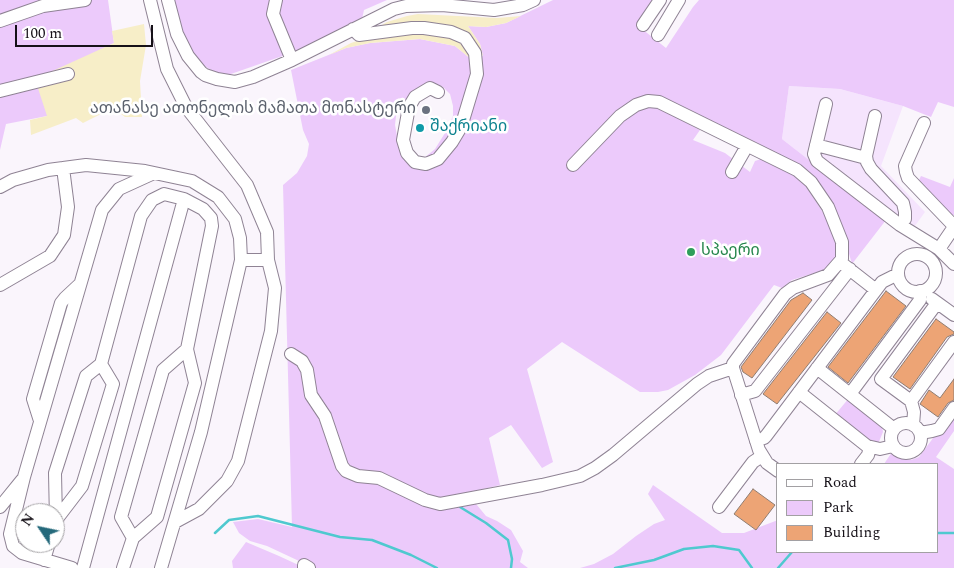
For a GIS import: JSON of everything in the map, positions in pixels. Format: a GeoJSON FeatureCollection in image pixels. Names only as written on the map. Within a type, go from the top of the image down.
{"type":"FeatureCollection","features":[{"type":"Feature","properties":{"kind":"street"},"geometry":{"type":"LineString","coordinates":[[0,21],[42,6],[85,0]]}},
{"type":"Feature","properties":{"kind":"street"},"geometry":{"type":"LineString","coordinates":[[150,0],[162,54],[186,108],[247,186],[267,232],[268,260],[275,288],[271,331],[238,461],[227,481],[199,509],[174,522]]}},
{"type":"Feature","properties":{"kind":"street"},"geometry":{"type":"LineString","coordinates":[[168,0],[177,34],[188,56],[200,72],[217,79],[234,82],[253,77],[292,60],[394,9],[406,6],[442,5],[494,10],[522,5],[534,0]]}},
{"type":"Feature","properties":{"kind":"street"},"geometry":{"type":"LineString","coordinates":[[276,0],[273,14],[292,60]]}},
{"type":"Feature","properties":{"kind":"street"},"geometry":{"type":"LineString","coordinates":[[643,25],[660,0]]}},
{"type":"Feature","properties":{"kind":"street"},"geometry":{"type":"LineString","coordinates":[[658,34],[679,0]]}},
{"type":"Feature","properties":{"kind":"street"},"geometry":{"type":"LineString","coordinates":[[353,29],[359,35],[412,28],[452,32],[465,38],[475,53],[477,74],[467,113],[461,127],[438,159],[426,164],[415,162],[407,153],[403,140],[409,107],[415,97],[430,88],[438,92]]}},
{"type":"Feature","properties":{"kind":"street"},"geometry":{"type":"LineString","coordinates":[[0,91],[68,74]]}},
{"type":"Feature","properties":{"kind":"street"},"geometry":{"type":"LineString","coordinates":[[573,165],[620,116],[648,101],[659,102],[797,170],[811,182],[828,207],[842,242],[845,266],[755,391],[741,395]]}},
{"type":"Feature","properties":{"kind":"street"},"geometry":{"type":"LineString","coordinates":[[826,104],[814,154],[817,161],[900,225],[939,249],[954,264]]}},
{"type":"Feature","properties":{"kind":"street"},"geometry":{"type":"LineString","coordinates":[[875,116],[866,158],[871,169],[903,203],[905,219],[900,225]]}},
{"type":"Feature","properties":{"kind":"street"},"geometry":{"type":"LineString","coordinates":[[924,123],[905,166],[908,178],[954,226],[939,249]]}},
{"type":"Feature","properties":{"kind":"street"},"geometry":{"type":"LineString","coordinates":[[816,145],[866,158]]}},
{"type":"Feature","properties":{"kind":"street"},"geometry":{"type":"LineString","coordinates":[[732,172],[748,146]]}},
{"type":"Feature","properties":{"kind":"street"},"geometry":{"type":"LineString","coordinates":[[0,187],[13,180],[48,170],[86,165],[154,173],[192,181],[218,197],[234,219],[240,238],[241,260],[200,432],[161,568]]}},
{"type":"Feature","properties":{"kind":"street"},"geometry":{"type":"LineString","coordinates":[[0,285],[50,256],[64,235],[68,207],[63,168]]}},
{"type":"Feature","properties":{"kind":"street"},"geometry":{"type":"LineString","coordinates":[[72,568],[22,554],[13,546],[10,534],[24,477],[102,210],[120,189],[154,173]]}},
{"type":"Feature","properties":{"kind":"street"},"geometry":{"type":"LineString","coordinates":[[55,503],[55,472],[86,376],[101,364],[141,216],[152,200],[164,194],[184,200],[203,209],[211,218],[212,226],[187,348],[195,383],[157,517],[133,538],[123,568]]}},
{"type":"Feature","properties":{"kind":"street"},"geometry":{"type":"LineString","coordinates":[[83,568],[184,200]]}},
{"type":"Feature","properties":{"kind":"street"},"geometry":{"type":"LineString","coordinates":[[850,394],[920,300],[923,290],[934,280],[935,274],[932,262],[922,255],[910,255],[905,258],[898,268],[899,281],[908,290],[923,290],[929,297],[954,315]]}},
{"type":"Feature","properties":{"kind":"street"},"geometry":{"type":"LineString","coordinates":[[241,260],[268,260]]}},
{"type":"Feature","properties":{"kind":"street"},"geometry":{"type":"LineString","coordinates":[[845,266],[876,290]]}},
{"type":"Feature","properties":{"kind":"street"},"geometry":{"type":"LineString","coordinates":[[776,469],[762,456],[732,368],[733,364],[785,294],[793,288],[828,275],[845,266]]}},
{"type":"Feature","properties":{"kind":"street"},"geometry":{"type":"LineString","coordinates":[[756,441],[764,438],[882,282],[898,274]]}},
{"type":"Feature","properties":{"kind":"street"},"geometry":{"type":"LineString","coordinates":[[937,303],[881,379],[911,401],[914,412],[917,429],[920,443],[914,451],[905,453],[896,450],[893,446],[891,437],[894,429],[903,423],[917,429],[932,432],[939,429],[954,408]]}},
{"type":"Feature","properties":{"kind":"street"},"geometry":{"type":"LineString","coordinates":[[911,401],[954,342]]}},
{"type":"Feature","properties":{"kind":"street"},"geometry":{"type":"LineString","coordinates":[[133,538],[121,517],[142,443],[163,370],[187,348]]}},
{"type":"Feature","properties":{"kind":"street"},"geometry":{"type":"LineString","coordinates":[[291,354],[302,361],[307,370],[311,395],[325,416],[342,466],[346,471],[358,476],[379,478],[425,500],[440,504],[580,476],[596,468],[613,455],[696,384],[709,376],[732,368]]}},
{"type":"Feature","properties":{"kind":"street"},"geometry":{"type":"LineString","coordinates":[[65,509],[82,486],[112,384],[101,364]]}},
{"type":"Feature","properties":{"kind":"street"},"geometry":{"type":"LineString","coordinates":[[817,368],[894,429]]}},
{"type":"Feature","properties":{"kind":"street"},"geometry":{"type":"LineString","coordinates":[[799,392],[870,447],[880,450],[893,446]]}},
{"type":"Feature","properties":{"kind":"street"},"geometry":{"type":"LineString","coordinates":[[862,463],[868,455],[870,447]]}},
{"type":"Feature","properties":{"kind":"street"},"geometry":{"type":"LineString","coordinates":[[719,507],[753,462],[762,456]]}},
{"type":"Feature","properties":{"kind":"street"},"geometry":{"type":"LineString","coordinates":[[0,506],[24,477]]}},
{"type":"Feature","properties":{"kind":"street"},"geometry":{"type":"LineString","coordinates":[[44,560],[46,553]]}},
{"type":"Feature","properties":{"kind":"street"},"geometry":{"type":"LineString","coordinates":[[304,568],[304,565],[309,568]]}},
{"type":"Feature","properties":{"kind":"shaded area"},"geometry":{"type":"Polygon","coordinates":[[[789,86],[840,89],[903,106],[881,166],[925,212],[907,237],[782,139],[789,86]]]}},
{"type":"Feature","properties":{"kind":"green space"},"geometry":{"type":"Polygon","coordinates":[[[0,0],[108,0],[114,43],[94,53],[47,116],[6,124],[0,150],[0,0]]]}},
{"type":"Feature","properties":{"kind":"green space"},"geometry":{"type":"Polygon","coordinates":[[[173,0],[387,0],[364,10],[362,19],[294,52],[228,75],[217,74],[197,61],[184,38],[173,0]]]}},
{"type":"Feature","properties":{"kind":"green space"},"geometry":{"type":"Polygon","coordinates":[[[553,0],[654,0],[637,25],[666,48],[699,0],[954,0],[954,107],[938,102],[931,117],[903,106],[840,89],[789,86],[782,139],[886,220],[852,264],[843,233],[832,207],[819,187],[801,168],[662,101],[658,108],[700,130],[693,140],[725,153],[750,172],[755,161],[761,159],[791,172],[804,183],[837,234],[840,253],[835,262],[827,269],[792,280],[782,288],[774,285],[721,355],[695,375],[668,390],[640,392],[562,342],[527,369],[553,462],[542,468],[511,425],[489,438],[500,485],[467,493],[486,516],[511,530],[523,551],[520,562],[528,568],[314,568],[267,546],[250,541],[239,533],[233,522],[258,519],[292,527],[283,185],[297,173],[307,156],[309,144],[303,130],[291,70],[346,48],[370,43],[420,39],[455,46],[471,59],[483,56],[480,44],[468,26],[486,27],[506,23],[553,0]],[[434,83],[411,93],[396,116],[397,136],[400,146],[408,157],[415,159],[424,158],[435,149],[445,133],[453,116],[453,106],[450,94],[443,87],[434,83]]]}},
{"type":"Feature","properties":{"kind":"green space"},"geometry":{"type":"Polygon","coordinates":[[[921,176],[950,187],[954,178],[954,215],[951,215],[919,180],[921,176]]]}},
{"type":"Feature","properties":{"kind":"green space"},"geometry":{"type":"Polygon","coordinates":[[[849,398],[882,425],[883,432],[878,444],[873,444],[834,416],[849,398]]]}},
{"type":"Feature","properties":{"kind":"green space"},"geometry":{"type":"Polygon","coordinates":[[[954,410],[954,431],[936,457],[954,469],[954,568],[580,568],[594,564],[613,554],[654,524],[665,520],[648,494],[653,485],[722,533],[744,533],[776,521],[776,553],[939,553],[939,463],[885,463],[892,452],[901,458],[911,460],[919,457],[954,410]]]}},
{"type":"Feature","properties":{"kind":"green space"},"geometry":{"type":"Polygon","coordinates":[[[246,542],[305,568],[233,568],[232,561],[246,542]]]}},
{"type":"Feature","properties":{"kind":"sand"},"geometry":{"type":"Polygon","coordinates":[[[418,14],[497,18],[521,16],[506,23],[486,27],[468,26],[480,44],[483,56],[473,41],[466,35],[373,30],[387,22],[418,14]]]}},
{"type":"Feature","properties":{"kind":"sand"},"geometry":{"type":"Polygon","coordinates":[[[144,24],[146,45],[140,81],[142,117],[125,117],[113,108],[83,123],[76,118],[31,135],[30,120],[47,116],[35,79],[114,43],[112,31],[144,24]]]}},
{"type":"Feature","properties":{"kind":"sand"},"geometry":{"type":"Polygon","coordinates":[[[420,31],[449,36],[462,44],[471,59],[455,46],[420,39],[370,43],[346,48],[329,55],[351,43],[369,37],[420,31]]]}},
{"type":"Feature","properties":{"kind":"building"},"geometry":{"type":"Polygon","coordinates":[[[886,291],[906,306],[848,383],[828,367],[886,291]]]}},
{"type":"Feature","properties":{"kind":"building"},"geometry":{"type":"Polygon","coordinates":[[[803,293],[812,300],[752,378],[743,372],[741,367],[791,300],[803,293]]]}},
{"type":"Feature","properties":{"kind":"building"},"geometry":{"type":"Polygon","coordinates":[[[827,312],[841,323],[777,404],[763,394],[827,312]]]}},
{"type":"Feature","properties":{"kind":"building"},"geometry":{"type":"Polygon","coordinates":[[[936,319],[954,332],[954,334],[947,337],[910,389],[893,377],[936,319]]]}},
{"type":"Feature","properties":{"kind":"building"},"geometry":{"type":"Polygon","coordinates":[[[954,379],[954,400],[948,403],[938,417],[920,404],[929,390],[940,398],[954,379]]]}},
{"type":"Feature","properties":{"kind":"building"},"geometry":{"type":"Polygon","coordinates":[[[753,489],[775,505],[756,530],[734,514],[753,489]]]}},
{"type":"Feature","properties":{"kind":"waterway"},"geometry":{"type":"LineString","coordinates":[[460,507],[486,523],[508,540],[512,559],[511,568]]}},
{"type":"Feature","properties":{"kind":"waterway"},"geometry":{"type":"LineString","coordinates":[[215,533],[229,520],[258,516],[340,537],[372,540],[411,555],[437,568]]}},
{"type":"Feature","properties":{"kind":"waterway"},"geometry":{"type":"LineString","coordinates":[[939,533],[954,533]]}},
{"type":"Feature","properties":{"kind":"waterway"},"geometry":{"type":"LineString","coordinates":[[615,568],[654,560],[684,549],[713,546],[739,550],[752,568]]}},
{"type":"Feature","properties":{"kind":"waterway"},"geometry":{"type":"LineString","coordinates":[[778,568],[791,553]]}},
{"type":"Feature","properties":{"kind":"place","name":"ათანასე ათონელის მამათა მონასტერი"},"geometry":{"type":"Point","coordinates":[426,110]}},
{"type":"Feature","properties":{"kind":"place","name":"შაქრიანი"},"geometry":{"type":"Point","coordinates":[420,128]}},
{"type":"Feature","properties":{"kind":"place","name":"სპაერი"},"geometry":{"type":"Point","coordinates":[691,252]}}]}
